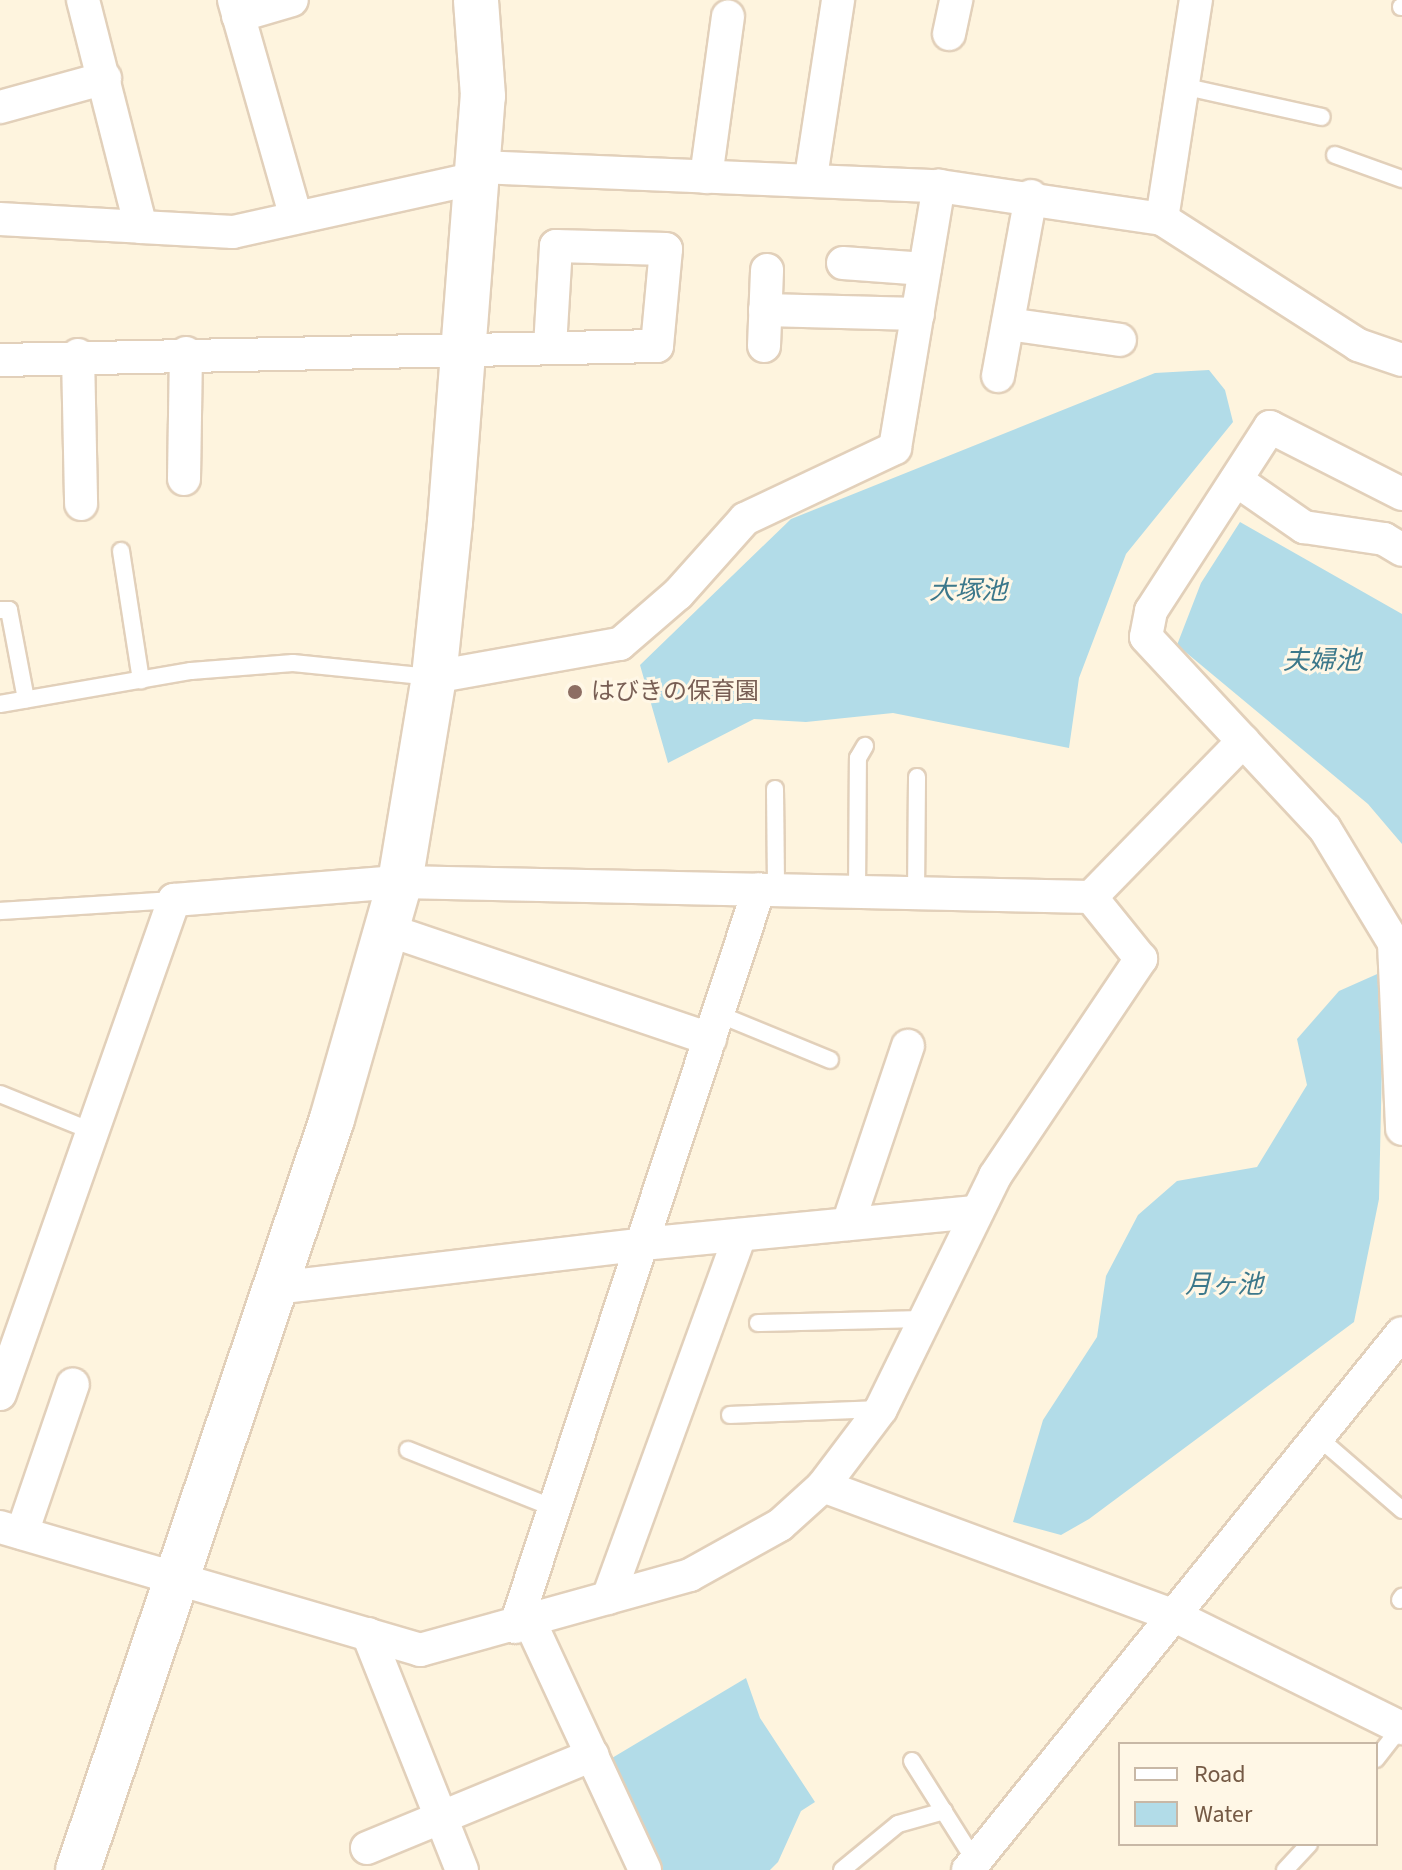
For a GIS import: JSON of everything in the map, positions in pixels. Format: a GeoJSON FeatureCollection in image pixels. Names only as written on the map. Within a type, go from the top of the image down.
{"type":"FeatureCollection","features":[{"type":"Feature","properties":{"kind":"street"},"geometry":{"type":"LineString","coordinates":[[83,0],[141,227]]}},
{"type":"Feature","properties":{"kind":"street"},"geometry":{"type":"LineString","coordinates":[[292,0],[236,8],[296,217]]}},
{"type":"Feature","properties":{"kind":"street"},"geometry":{"type":"LineString","coordinates":[[78,1870],[367,1013],[400,882],[434,677],[483,96],[476,0]]}},
{"type":"Feature","properties":{"kind":"street"},"geometry":{"type":"LineString","coordinates":[[811,177],[838,0]]}},
{"type":"Feature","properties":{"kind":"street"},"geometry":{"type":"LineString","coordinates":[[949,34],[956,0]]}},
{"type":"Feature","properties":{"kind":"street"},"geometry":{"type":"LineString","coordinates":[[1162,219],[1196,0]]}},
{"type":"Feature","properties":{"kind":"street"},"geometry":{"type":"LineString","coordinates":[[706,177],[728,17]]}},
{"type":"Feature","properties":{"kind":"street"},"geometry":{"type":"LineString","coordinates":[[0,107],[105,78]]}},
{"type":"Feature","properties":{"kind":"street"},"geometry":{"type":"LineString","coordinates":[[0,219],[233,232],[477,173],[811,177],[939,186],[1031,196],[1162,219],[1358,345],[1402,360]]}},
{"type":"Feature","properties":{"kind":"street"},"geometry":{"type":"LineString","coordinates":[[434,677],[620,644],[678,594],[745,519],[895,448],[939,186]]}},
{"type":"Feature","properties":{"kind":"street"},"geometry":{"type":"LineString","coordinates":[[998,376],[1031,196]]}},
{"type":"Feature","properties":{"kind":"street"},"geometry":{"type":"LineString","coordinates":[[0,360],[78,355],[461,346],[550,346],[657,346],[666,249],[556,246],[550,346]]}},
{"type":"Feature","properties":{"kind":"street"},"geometry":{"type":"LineString","coordinates":[[843,263],[925,269]]}},
{"type":"Feature","properties":{"kind":"street"},"geometry":{"type":"LineString","coordinates":[[764,346],[767,270]]}},
{"type":"Feature","properties":{"kind":"street"},"geometry":{"type":"LineString","coordinates":[[765,310],[918,314]]}},
{"type":"Feature","properties":{"kind":"street"},"geometry":{"type":"LineString","coordinates":[[1008,324],[1120,340]]}},
{"type":"Feature","properties":{"kind":"street"},"geometry":{"type":"LineString","coordinates":[[184,479],[186,353]]}},
{"type":"Feature","properties":{"kind":"street"},"geometry":{"type":"LineString","coordinates":[[78,355],[81,504]]}},
{"type":"Feature","properties":{"kind":"street"},"geometry":{"type":"LineString","coordinates":[[1402,494],[1270,427],[1151,611],[1146,637],[1325,829],[1394,943],[1402,1129]]}},
{"type":"Feature","properties":{"kind":"street"},"geometry":{"type":"LineString","coordinates":[[1236,480],[1304,527],[1384,539],[1402,550]]}},
{"type":"Feature","properties":{"kind":"street"},"geometry":{"type":"LineString","coordinates":[[0,1394],[174,900],[400,882],[1091,897],[1243,741]]}},
{"type":"Feature","properties":{"kind":"street"},"geometry":{"type":"LineString","coordinates":[[638,1868],[593,1755],[522,1625],[554,1508],[714,1026],[767,889]]}},
{"type":"Feature","properties":{"kind":"street"},"geometry":{"type":"LineString","coordinates":[[73,1384],[11,1530],[420,1650],[522,1625],[690,1575],[780,1525],[823,1486],[881,1409],[974,1212],[1141,959],[1091,897]]}},
{"type":"Feature","properties":{"kind":"street"},"geometry":{"type":"LineString","coordinates":[[388,930],[714,1026]]}},
{"type":"Feature","properties":{"kind":"street"},"geometry":{"type":"LineString","coordinates":[[848,1224],[908,1046]]}},
{"type":"Feature","properties":{"kind":"street"},"geometry":{"type":"LineString","coordinates":[[276,1288],[643,1244],[974,1212]]}},
{"type":"Feature","properties":{"kind":"street"},"geometry":{"type":"LineString","coordinates":[[608,1598],[740,1235]]}},
{"type":"Feature","properties":{"kind":"street"},"geometry":{"type":"LineString","coordinates":[[977,1867],[1402,1333]]}},
{"type":"Feature","properties":{"kind":"street"},"geometry":{"type":"LineString","coordinates":[[823,1486],[1177,1617],[1401,1727]]}},
{"type":"Feature","properties":{"kind":"street"},"geometry":{"type":"LineString","coordinates":[[368,1634],[462,1870]]}},
{"type":"Feature","properties":{"kind":"street"},"geometry":{"type":"LineString","coordinates":[[367,1848],[593,1755]]}},
{"type":"Feature","properties":{"kind":"lane"},"geometry":{"type":"LineString","coordinates":[[1182,86],[1322,117]]}},
{"type":"Feature","properties":{"kind":"lane"},"geometry":{"type":"LineString","coordinates":[[1335,155],[1402,179]]}},
{"type":"Feature","properties":{"kind":"lane"},"geometry":{"type":"LineString","coordinates":[[121,551],[141,680]]}},
{"type":"Feature","properties":{"kind":"lane"},"geometry":{"type":"LineString","coordinates":[[0,610],[9,610],[26,699]]}},
{"type":"Feature","properties":{"kind":"lane"},"geometry":{"type":"LineString","coordinates":[[0,704],[141,680],[293,663],[434,677]]}},
{"type":"Feature","properties":{"kind":"lane"},"geometry":{"type":"LineString","coordinates":[[857,892],[858,758],[865,746]]}},
{"type":"Feature","properties":{"kind":"lane"},"geometry":{"type":"LineString","coordinates":[[916,894],[917,777]]}},
{"type":"Feature","properties":{"kind":"lane"},"geometry":{"type":"LineString","coordinates":[[767,889],[775,789]]}},
{"type":"Feature","properties":{"kind":"lane"},"geometry":{"type":"LineString","coordinates":[[0,911],[174,900]]}},
{"type":"Feature","properties":{"kind":"lane"},"geometry":{"type":"LineString","coordinates":[[714,1026],[830,1060]]}},
{"type":"Feature","properties":{"kind":"lane"},"geometry":{"type":"LineString","coordinates":[[0,1094],[94,1132]]}},
{"type":"Feature","properties":{"kind":"lane"},"geometry":{"type":"LineString","coordinates":[[758,1323],[924,1319]]}},
{"type":"Feature","properties":{"kind":"lane"},"geometry":{"type":"LineString","coordinates":[[730,1415],[881,1409]]}},
{"type":"Feature","properties":{"kind":"lane"},"geometry":{"type":"LineString","coordinates":[[1319,1438],[1402,1510]]}},
{"type":"Feature","properties":{"kind":"lane"},"geometry":{"type":"LineString","coordinates":[[408,1450],[554,1508]]}},
{"type":"Feature","properties":{"kind":"lane"},"geometry":{"type":"LineString","coordinates":[[1378,1756],[1401,1727]]}},
{"type":"Feature","properties":{"kind":"lane"},"geometry":{"type":"LineString","coordinates":[[912,1761],[977,1867]]}},
{"type":"Feature","properties":{"kind":"lane"},"geometry":{"type":"LineString","coordinates":[[842,1870],[898,1824],[944,1811]]}},
{"type":"Feature","properties":{"kind":"lane"},"geometry":{"type":"LineString","coordinates":[[1285,1870],[1307,1846]]}},
{"type":"Feature","properties":{"kind":"water","name":"大塚池"},"geometry":{"type":"Polygon","coordinates":[[[1209,370],[1225,390],[1233,422],[1126,554],[1079,678],[1069,748],[893,713],[806,722],[754,719],[668,763],[640,665],[791,519],[1155,373],[1209,370]]]}},
{"type":"Feature","properties":{"kind":"water","name":"夫婦池"},"geometry":{"type":"Polygon","coordinates":[[[1240,522],[1402,614],[1402,844],[1368,804],[1177,645],[1201,583],[1240,522]]]}},
{"type":"Feature","properties":{"kind":"water","name":"月ヶ池"},"geometry":{"type":"Polygon","coordinates":[[[1384,971],[1379,1199],[1354,1322],[1089,1519],[1061,1535],[1013,1522],[1043,1420],[1097,1337],[1106,1276],[1138,1215],[1177,1181],[1257,1167],[1307,1085],[1297,1039],[1339,991],[1384,971]]]}},
{"type":"Feature","properties":{"kind":"water"},"geometry":{"type":"Polygon","coordinates":[[[746,1678],[760,1718],[815,1802],[801,1811],[778,1862],[770,1870],[658,1870],[612,1758],[746,1678]]]}},
{"type":"Feature","properties":{"kind":"place","name":"はびきの保育園"},"geometry":{"type":"Point","coordinates":[575,692]}}]}
